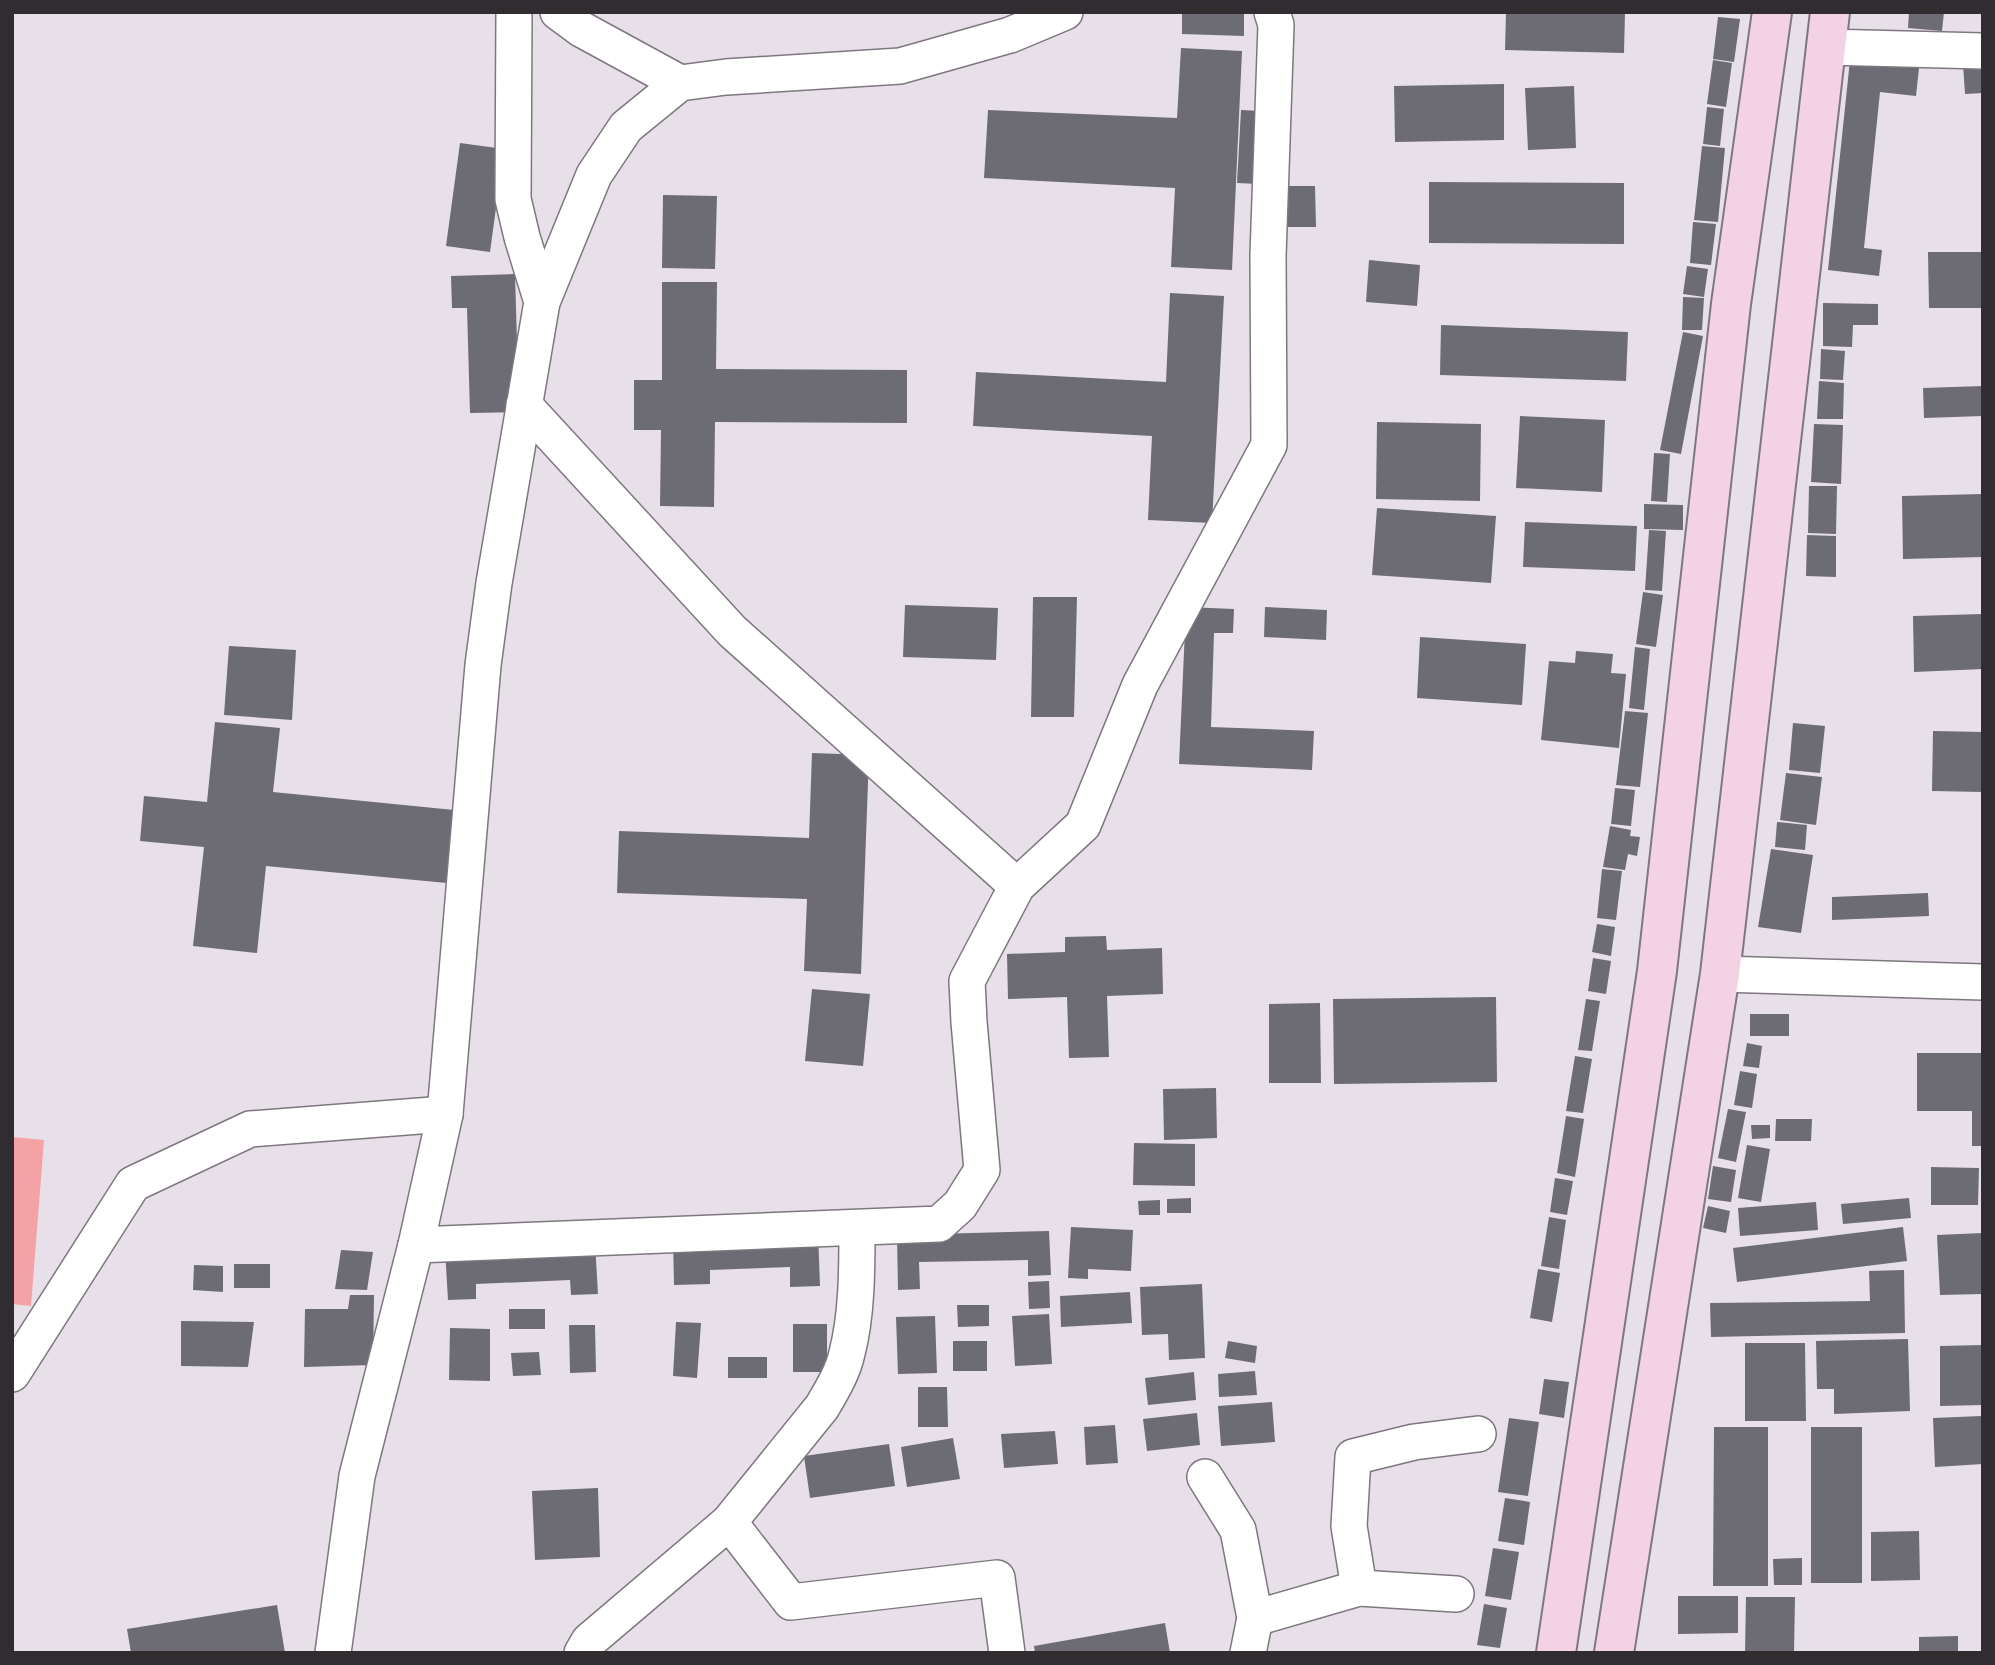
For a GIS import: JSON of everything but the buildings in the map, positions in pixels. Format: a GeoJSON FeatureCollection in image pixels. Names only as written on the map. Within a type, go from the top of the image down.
{"type":"FeatureCollection","features":[{"type":"Feature","properties":{"kind":"main road"},"geometry":{"type":"LineString","coordinates":[[1556,1653],[1657,971],[1731,304],[1772,12]]}},
{"type":"Feature","properties":{"kind":"main road"},"geometry":{"type":"LineString","coordinates":[[1614,1653],[1720,974],[1828,30]]}},
{"type":"Feature","properties":{"kind":"street"},"geometry":{"type":"LineString","coordinates":[[514,12],[513,199],[542,302]]}},
{"type":"Feature","properties":{"kind":"street"},"geometry":{"type":"LineString","coordinates":[[558,12],[581,29],[680,83]]}},
{"type":"Feature","properties":{"kind":"street"},"geometry":{"type":"LineString","coordinates":[[333,1653],[357,1476],[416,1245],[445,1114],[482,665],[542,302],[594,175],[626,127],[680,83],[726,77],[900,66],[1010,35],[1065,12]]}},
{"type":"Feature","properties":{"kind":"street"},"geometry":{"type":"LineString","coordinates":[[416,1245],[939,1224],[960,1205],[982,1170],[967,981],[1017,886],[1083,825],[1140,685],[1269,445],[1268,256],[1276,25],[1272,12]]}},
{"type":"Feature","properties":{"kind":"street"},"geometry":{"type":"LineString","coordinates":[[1828,30],[1983,51]]}},
{"type":"Feature","properties":{"kind":"street"},"geometry":{"type":"LineString","coordinates":[[524,405],[732,631],[1017,886]]}},
{"type":"Feature","properties":{"kind":"street"},"geometry":{"type":"LineString","coordinates":[[1720,974],[1983,982]]}},
{"type":"Feature","properties":{"kind":"street"},"geometry":{"type":"LineString","coordinates":[[12,1374],[133,1184],[250,1129],[445,1114]]}},
{"type":"Feature","properties":{"kind":"street"},"geometry":{"type":"LineString","coordinates":[[582,1653],[589,1641],[729,1522],[822,1407],[834,1387],[847,1354],[858,1274],[858,1229]]}},
{"type":"Feature","properties":{"kind":"street"},"geometry":{"type":"LineString","coordinates":[[1359,1588],[1349,1527],[1353,1457],[1414,1442],[1478,1434]]}},
{"type":"Feature","properties":{"kind":"street"},"geometry":{"type":"LineString","coordinates":[[1205,1477],[1238,1530],[1255,1618],[1248,1653]]}},
{"type":"Feature","properties":{"kind":"street"},"geometry":{"type":"LineString","coordinates":[[729,1522],[791,1601],[997,1578],[1007,1653]]}},
{"type":"Feature","properties":{"kind":"street"},"geometry":{"type":"LineString","coordinates":[[1255,1618],[1359,1588],[1455,1594]]}},
{"type":"Feature","properties":{"kind":"shaded area"},"geometry":{"type":"Polygon","coordinates":[[[12,1137],[44,1140],[31,1306],[12,1304],[12,1137]]]}}]}
